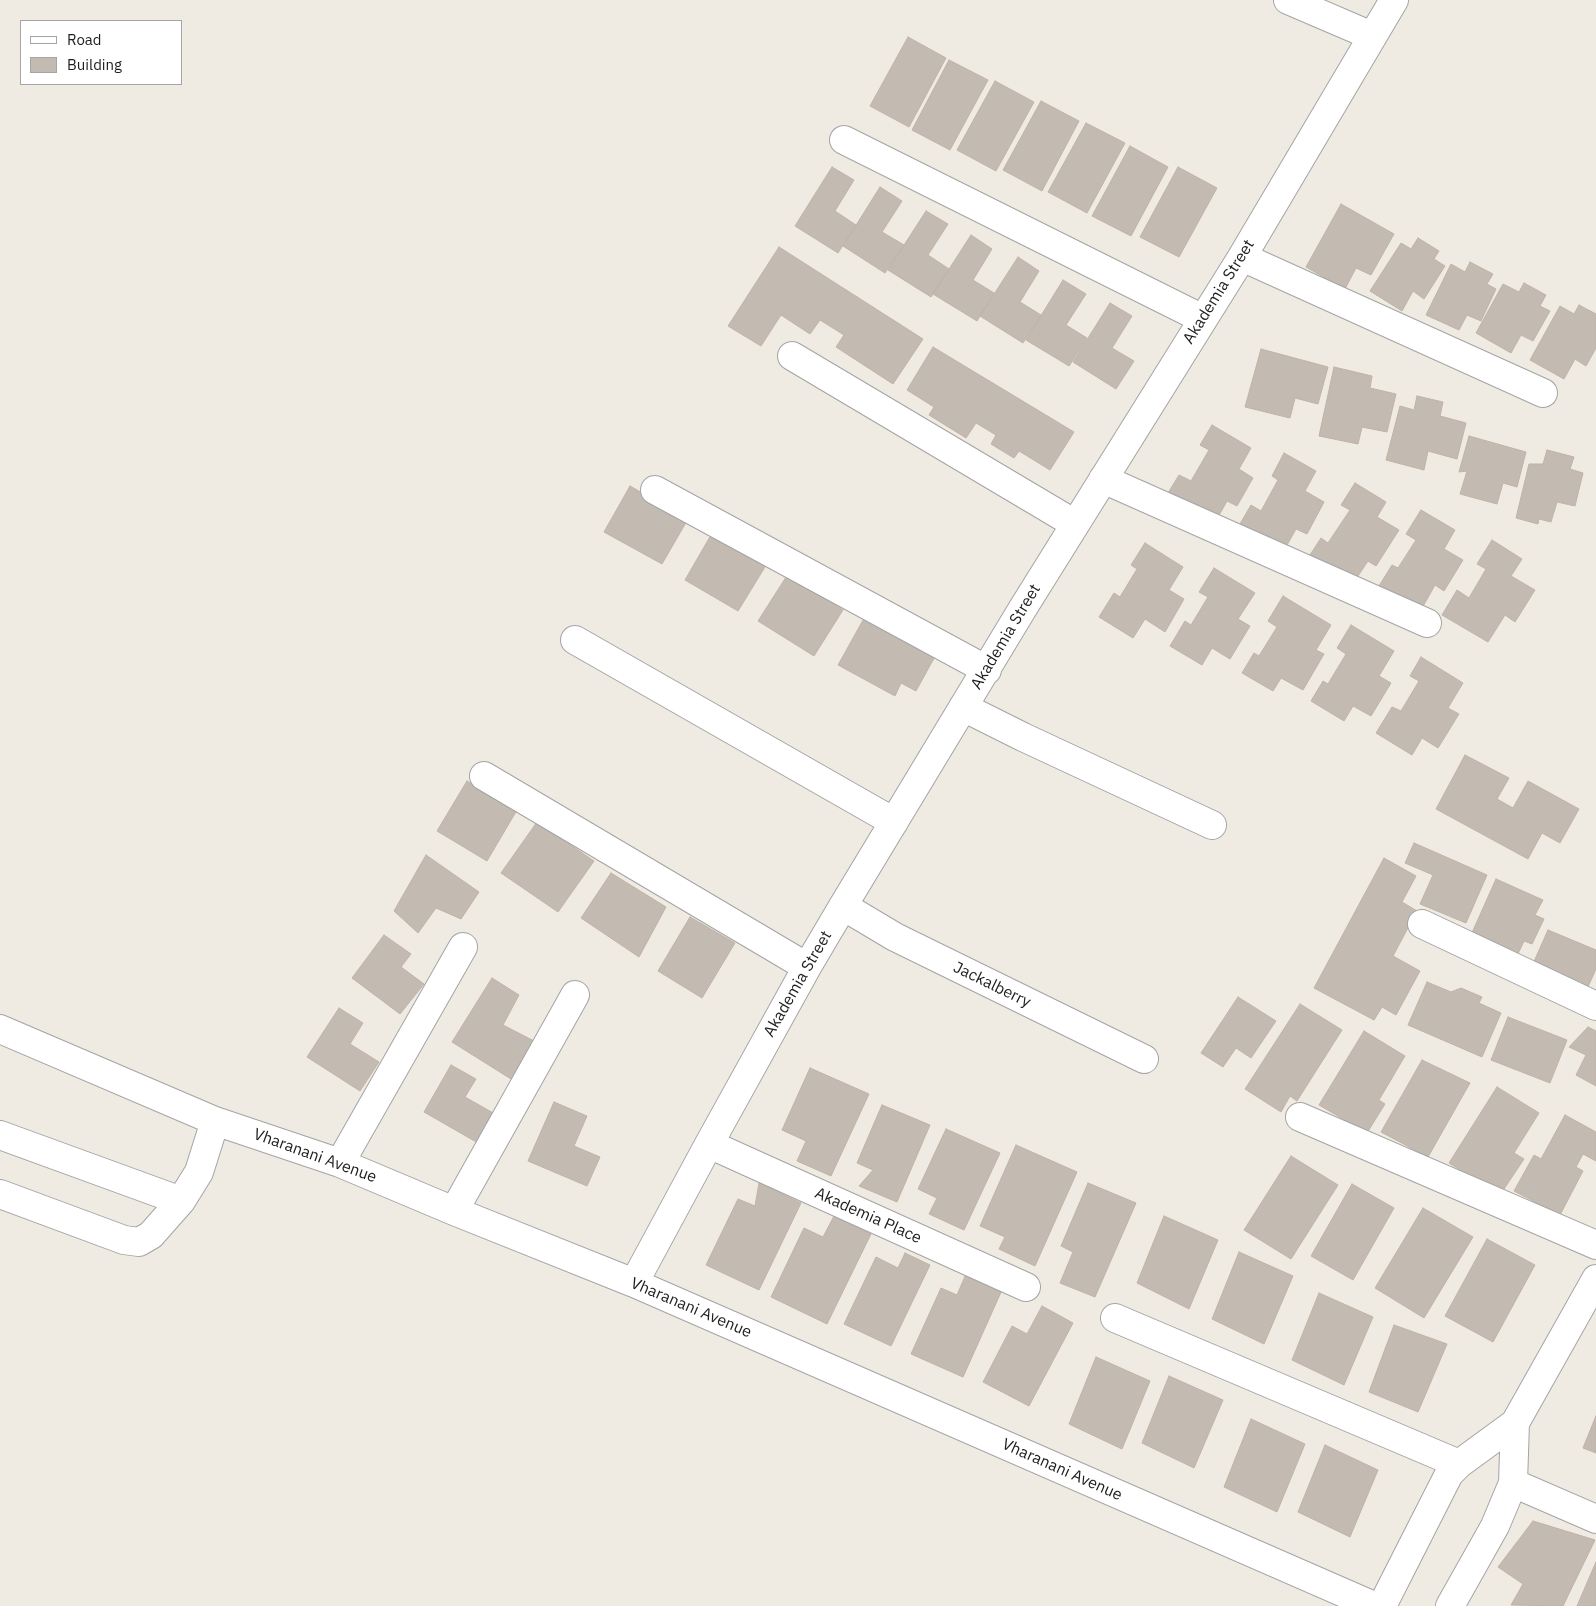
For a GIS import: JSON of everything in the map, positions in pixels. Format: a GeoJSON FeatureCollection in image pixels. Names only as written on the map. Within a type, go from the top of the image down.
{"type":"FeatureCollection","features":[{"type":"Feature","properties":{"kind":"street"},"geometry":{"type":"LineString","coordinates":[[1288,0],[1372,36]]}},
{"type":"Feature","properties":{"kind":"street","name":"Akademia Street"},"geometry":{"type":"LineString","coordinates":[[634,1283],[807,967],[843,906],[1023,608],[1242,258],[1394,0]]}},
{"type":"Feature","properties":{"kind":"street"},"geometry":{"type":"LineString","coordinates":[[844,140],[1203,319]]}},
{"type":"Feature","properties":{"kind":"street"},"geometry":{"type":"LineString","coordinates":[[1242,258],[1543,393]]}},
{"type":"Feature","properties":{"kind":"street"},"geometry":{"type":"LineString","coordinates":[[792,356],[1076,524]]}},
{"type":"Feature","properties":{"kind":"street"},"geometry":{"type":"LineString","coordinates":[[1103,479],[1426,623]]}},
{"type":"Feature","properties":{"kind":"street"},"geometry":{"type":"LineString","coordinates":[[655,490],[986,670]]}},
{"type":"Feature","properties":{"kind":"street"},"geometry":{"type":"LineString","coordinates":[[575,640],[894,822]]}},
{"type":"Feature","properties":{"kind":"street"},"geometry":{"type":"LineString","coordinates":[[963,707],[1212,825]]}},
{"type":"Feature","properties":{"kind":"street"},"geometry":{"type":"LineString","coordinates":[[484,776],[807,967]]}},
{"type":"Feature","properties":{"kind":"street","name":"Jackalberry"},"geometry":{"type":"LineString","coordinates":[[843,906],[895,937],[1144,1059]]}},
{"type":"Feature","properties":{"kind":"street"},"geometry":{"type":"LineString","coordinates":[[1422,924],[1596,1006]]}},
{"type":"Feature","properties":{"kind":"street"},"geometry":{"type":"LineString","coordinates":[[340,1162],[463,947]]}},
{"type":"Feature","properties":{"kind":"street"},"geometry":{"type":"LineString","coordinates":[[454,1211],[575,995]]}},
{"type":"Feature","properties":{"kind":"street","name":"Vharanani Avenue"},"geometry":{"type":"LineString","coordinates":[[0,1029],[215,1121],[340,1162],[454,1211],[634,1283],[1374,1606]]}},
{"type":"Feature","properties":{"kind":"street"},"geometry":{"type":"LineString","coordinates":[[1300,1117],[1596,1245]]}},
{"type":"Feature","properties":{"kind":"street"},"geometry":{"type":"LineString","coordinates":[[0,1194],[124,1240],[139,1242],[151,1235],[181,1201],[199,1172],[215,1121]]}},
{"type":"Feature","properties":{"kind":"street"},"geometry":{"type":"LineString","coordinates":[[0,1135],[181,1201]]}},
{"type":"Feature","properties":{"kind":"street","name":"Akademia Place"},"geometry":{"type":"LineString","coordinates":[[709,1144],[1026,1288]]}},
{"type":"Feature","properties":{"kind":"street"},"geometry":{"type":"LineString","coordinates":[[1382,1606],[1449,1474],[1459,1464],[1515,1423],[1596,1279]]}},
{"type":"Feature","properties":{"kind":"street"},"geometry":{"type":"LineString","coordinates":[[1115,1318],[1459,1464]]}},
{"type":"Feature","properties":{"kind":"street"},"geometry":{"type":"LineString","coordinates":[[1450,1606],[1495,1526],[1513,1483],[1515,1423]]}},
{"type":"Feature","properties":{"kind":"street"},"geometry":{"type":"LineString","coordinates":[[1513,1483],[1596,1519]]}},
{"type":"Feature","properties":{"kind":"building"},"geometry":{"type":"Polygon","coordinates":[[[908,37],[946,58],[909,127],[870,106],[908,37]]]}},
{"type":"Feature","properties":{"kind":"building"},"geometry":{"type":"Polygon","coordinates":[[[949,60],[988,80],[950,150],[912,130],[949,60]]]}},
{"type":"Feature","properties":{"kind":"building"},"geometry":{"type":"Polygon","coordinates":[[[995,81],[1034,102],[996,171],[957,150],[995,81]]]}},
{"type":"Feature","properties":{"kind":"building"},"geometry":{"type":"Polygon","coordinates":[[[1041,101],[1079,121],[1042,191],[1003,170],[1041,101]]]}},
{"type":"Feature","properties":{"kind":"building"},"geometry":{"type":"Polygon","coordinates":[[[1086,123],[1125,143],[1087,213],[1048,192],[1086,123]]]}},
{"type":"Feature","properties":{"kind":"building"},"geometry":{"type":"Polygon","coordinates":[[[1130,146],[1168,167],[1131,236],[1092,216],[1130,146]]]}},
{"type":"Feature","properties":{"kind":"building"},"geometry":{"type":"Polygon","coordinates":[[[832,167],[854,180],[835,211],[856,225],[838,253],[795,226],[832,167]]]}},
{"type":"Feature","properties":{"kind":"building"},"geometry":{"type":"Polygon","coordinates":[[[1178,167],[1217,188],[1179,257],[1140,237],[1178,167]]]}},
{"type":"Feature","properties":{"kind":"building"},"geometry":{"type":"Polygon","coordinates":[[[880,187],[902,201],[882,232],[904,245],[885,273],[843,246],[880,187]]]}},
{"type":"Feature","properties":{"kind":"building"},"geometry":{"type":"Polygon","coordinates":[[[1341,204],[1394,234],[1371,275],[1356,268],[1345,289],[1306,267],[1341,204]]]}},
{"type":"Feature","properties":{"kind":"building"},"geometry":{"type":"Polygon","coordinates":[[[926,211],[948,224],[928,255],[949,269],[931,297],[888,270],[926,211]]]}},
{"type":"Feature","properties":{"kind":"building"},"geometry":{"type":"Polygon","coordinates":[[[971,235],[992,249],[973,280],[994,293],[977,321],[933,294],[971,235]]]}},
{"type":"Feature","properties":{"kind":"building"},"geometry":{"type":"Polygon","coordinates":[[[1418,238],[1439,251],[1434,259],[1445,266],[1424,299],[1413,291],[1402,311],[1370,291],[1401,243],[1411,249],[1418,238]]]}},
{"type":"Feature","properties":{"kind":"building"},"geometry":{"type":"Polygon","coordinates":[[[779,247],[923,339],[893,384],[836,347],[844,335],[820,320],[810,334],[781,315],[761,346],[728,326],[779,247]]]}},
{"type":"Feature","properties":{"kind":"building"},"geometry":{"type":"Polygon","coordinates":[[[1018,257],[1039,271],[1020,302],[1041,315],[1023,343],[980,316],[1018,257]]]}},
{"type":"Feature","properties":{"kind":"building"},"geometry":{"type":"Polygon","coordinates":[[[1470,262],[1493,274],[1487,284],[1496,289],[1481,321],[1467,315],[1459,330],[1426,315],[1451,264],[1465,272],[1470,262]]]}},
{"type":"Feature","properties":{"kind":"building"},"geometry":{"type":"Polygon","coordinates":[[[1063,280],[1086,294],[1066,325],[1087,338],[1069,366],[1026,340],[1063,280]]]}},
{"type":"Feature","properties":{"kind":"building"},"geometry":{"type":"Polygon","coordinates":[[[1524,283],[1546,295],[1540,306],[1550,311],[1533,341],[1521,335],[1511,353],[1476,333],[1503,284],[1519,292],[1524,283]]]}},
{"type":"Feature","properties":{"kind":"building"},"geometry":{"type":"Polygon","coordinates":[[[1110,303],[1132,316],[1112,348],[1134,361],[1116,389],[1073,362],[1110,303]]]}},
{"type":"Feature","properties":{"kind":"building"},"geometry":{"type":"Polygon","coordinates":[[[1579,305],[1596,314],[1596,348],[1586,366],[1575,359],[1564,379],[1530,360],[1560,306],[1574,314],[1579,305]]]}},
{"type":"Feature","properties":{"kind":"building"},"geometry":{"type":"Polygon","coordinates":[[[933,347],[1074,432],[1050,470],[1019,451],[1014,458],[991,444],[996,435],[976,423],[966,438],[929,415],[934,407],[907,390],[933,347]]]}},
{"type":"Feature","properties":{"kind":"building"},"geometry":{"type":"Polygon","coordinates":[[[1261,349],[1328,367],[1318,404],[1295,398],[1290,418],[1245,407],[1261,349]]]}},
{"type":"Feature","properties":{"kind":"building"},"geometry":{"type":"Polygon","coordinates":[[[1334,367],[1372,376],[1370,388],[1396,394],[1387,432],[1362,427],[1358,444],[1319,436],[1334,367]]]}},
{"type":"Feature","properties":{"kind":"building"},"geometry":{"type":"Polygon","coordinates":[[[1417,396],[1443,402],[1440,416],[1466,423],[1457,459],[1428,451],[1424,470],[1386,460],[1400,406],[1414,410],[1417,396]]]}},
{"type":"Feature","properties":{"kind":"building"},"geometry":{"type":"Polygon","coordinates":[[[1212,425],[1251,448],[1239,469],[1253,478],[1237,506],[1227,501],[1213,526],[1165,498],[1179,475],[1191,481],[1209,450],[1200,445],[1212,425]]]}},
{"type":"Feature","properties":{"kind":"building"},"geometry":{"type":"Polygon","coordinates":[[[1469,436],[1526,452],[1517,487],[1503,483],[1497,504],[1460,494],[1467,471],[1459,472],[1469,436]]]}},
{"type":"Feature","properties":{"kind":"building"},"geometry":{"type":"Polygon","coordinates":[[[1547,450],[1574,457],[1570,469],[1583,473],[1575,506],[1557,502],[1551,522],[1539,519],[1538,524],[1516,518],[1529,464],[1543,464],[1547,450]]]}},
{"type":"Feature","properties":{"kind":"building"},"geometry":{"type":"Polygon","coordinates":[[[1284,453],[1316,471],[1305,491],[1324,502],[1307,534],[1296,529],[1282,554],[1237,529],[1251,505],[1261,511],[1278,480],[1272,476],[1284,453]]]}},
{"type":"Feature","properties":{"kind":"building"},"geometry":{"type":"Polygon","coordinates":[[[1355,483],[1386,502],[1377,517],[1399,530],[1376,566],[1368,561],[1352,585],[1308,558],[1321,538],[1328,543],[1350,510],[1341,505],[1355,483]]]}},
{"type":"Feature","properties":{"kind":"building"},"geometry":{"type":"Polygon","coordinates":[[[630,486],[688,519],[662,564],[604,532],[630,486]]]}},
{"type":"Feature","properties":{"kind":"building"},"geometry":{"type":"Polygon","coordinates":[[[1421,510],[1455,530],[1444,549],[1463,560],[1444,591],[1435,585],[1421,610],[1379,586],[1392,565],[1398,568],[1416,540],[1406,534],[1421,510]]]}},
{"type":"Feature","properties":{"kind":"building"},"geometry":{"type":"Polygon","coordinates":[[[711,535],[765,567],[738,611],[685,580],[711,535]]]}},
{"type":"Feature","properties":{"kind":"building"},"geometry":{"type":"Polygon","coordinates":[[[1492,540],[1522,559],[1511,576],[1535,590],[1515,622],[1505,615],[1488,642],[1442,615],[1457,590],[1469,598],[1486,569],[1477,564],[1492,540]]]}},
{"type":"Feature","properties":{"kind":"building"},"geometry":{"type":"Polygon","coordinates":[[[1145,543],[1183,567],[1169,590],[1184,599],[1165,632],[1145,619],[1133,638],[1099,617],[1114,593],[1120,597],[1137,569],[1131,565],[1145,543]]]}},
{"type":"Feature","properties":{"kind":"building"},"geometry":{"type":"Polygon","coordinates":[[[1214,568],[1255,593],[1238,619],[1250,626],[1230,659],[1212,648],[1202,665],[1170,646],[1185,621],[1191,625],[1208,597],[1199,592],[1214,568]]]}},
{"type":"Feature","properties":{"kind":"building"},"geometry":{"type":"Polygon","coordinates":[[[788,574],[843,610],[814,656],[758,621],[788,574]]]}},
{"type":"Feature","properties":{"kind":"building"},"geometry":{"type":"Polygon","coordinates":[[[1283,596],[1331,625],[1316,650],[1324,654],[1303,690],[1281,678],[1273,691],[1242,673],[1254,653],[1259,656],[1277,627],[1268,621],[1283,596]]]}},
{"type":"Feature","properties":{"kind":"building"},"geometry":{"type":"Polygon","coordinates":[[[867,613],[938,651],[916,691],[901,683],[895,696],[838,665],[867,613]]]}},
{"type":"Feature","properties":{"kind":"building"},"geometry":{"type":"Polygon","coordinates":[[[1351,625],[1394,651],[1379,676],[1391,683],[1371,716],[1353,706],[1344,721],[1311,701],[1323,681],[1328,684],[1346,654],[1337,648],[1351,625]]]}},
{"type":"Feature","properties":{"kind":"building"},"geometry":{"type":"Polygon","coordinates":[[[1421,657],[1463,683],[1448,708],[1459,714],[1438,748],[1422,738],[1412,755],[1376,733],[1392,707],[1401,711],[1419,681],[1410,676],[1421,657]]]}},
{"type":"Feature","properties":{"kind":"building"},"geometry":{"type":"Polygon","coordinates":[[[1465,755],[1509,778],[1497,799],[1513,808],[1528,781],[1579,809],[1560,843],[1542,833],[1528,859],[1436,809],[1465,755]]]}},
{"type":"Feature","properties":{"kind":"building"},"geometry":{"type":"Polygon","coordinates":[[[467,781],[517,810],[487,861],[437,831],[467,781]]]}},
{"type":"Feature","properties":{"kind":"building"},"geometry":{"type":"Polygon","coordinates":[[[537,822],[594,861],[558,912],[501,873],[537,822]]]}},
{"type":"Feature","properties":{"kind":"building"},"geometry":{"type":"Polygon","coordinates":[[[1414,843],[1487,875],[1466,923],[1420,904],[1433,875],[1405,863],[1414,843]]]}},
{"type":"Feature","properties":{"kind":"building"},"geometry":{"type":"Polygon","coordinates":[[[426,855],[479,892],[461,919],[436,908],[418,933],[394,911],[426,855]]]}},
{"type":"Feature","properties":{"kind":"building"},"geometry":{"type":"Polygon","coordinates":[[[1384,858],[1416,876],[1402,902],[1417,911],[1393,956],[1420,971],[1396,1015],[1382,1007],[1374,1020],[1314,988],[1384,858]]]}},
{"type":"Feature","properties":{"kind":"building"},"geometry":{"type":"Polygon","coordinates":[[[611,873],[666,907],[639,957],[581,918],[611,873]]]}},
{"type":"Feature","properties":{"kind":"building"},"geometry":{"type":"Polygon","coordinates":[[[1496,879],[1543,900],[1535,915],[1544,919],[1532,944],[1524,941],[1517,956],[1471,935],[1496,879]]]}},
{"type":"Feature","properties":{"kind":"building"},"geometry":{"type":"Polygon","coordinates":[[[690,917],[735,943],[702,998],[658,971],[690,917]]]}},
{"type":"Feature","properties":{"kind":"building"},"geometry":{"type":"Polygon","coordinates":[[[1548,930],[1596,950],[1596,969],[1587,989],[1532,966],[1548,930]]]}},
{"type":"Feature","properties":{"kind":"building"},"geometry":{"type":"Polygon","coordinates":[[[384,935],[411,954],[401,967],[424,984],[400,1014],[352,978],[384,935]]]}},
{"type":"Feature","properties":{"kind":"building"},"geometry":{"type":"Polygon","coordinates":[[[492,978],[519,995],[503,1025],[534,1041],[511,1079],[452,1042],[492,978]]]}},
{"type":"Feature","properties":{"kind":"building"},"geometry":{"type":"Polygon","coordinates":[[[1427,982],[1451,992],[1461,988],[1482,997],[1479,1003],[1501,1013],[1482,1057],[1408,1025],[1427,982]]]}},
{"type":"Feature","properties":{"kind":"building"},"geometry":{"type":"Polygon","coordinates":[[[1238,997],[1276,1021],[1251,1058],[1236,1048],[1223,1067],[1201,1053],[1238,997]]]}},
{"type":"Feature","properties":{"kind":"building"},"geometry":{"type":"Polygon","coordinates":[[[1300,1004],[1342,1030],[1297,1101],[1290,1096],[1281,1112],[1245,1089],[1300,1004]]]}},
{"type":"Feature","properties":{"kind":"building"},"geometry":{"type":"Polygon","coordinates":[[[339,1008],[363,1023],[350,1044],[379,1062],[360,1091],[307,1057],[339,1008]]]}},
{"type":"Feature","properties":{"kind":"building"},"geometry":{"type":"Polygon","coordinates":[[[1508,1017],[1567,1040],[1550,1083],[1491,1060],[1508,1017]]]}},
{"type":"Feature","properties":{"kind":"building"},"geometry":{"type":"Polygon","coordinates":[[[1588,1027],[1596,1031],[1596,1086],[1576,1075],[1586,1055],[1569,1047],[1588,1027]]]}},
{"type":"Feature","properties":{"kind":"building"},"geometry":{"type":"Polygon","coordinates":[[[1364,1031],[1405,1056],[1379,1100],[1385,1104],[1367,1133],[1319,1105],[1364,1031]]]}},
{"type":"Feature","properties":{"kind":"building"},"geometry":{"type":"Polygon","coordinates":[[[1422,1060],[1470,1083],[1428,1157],[1381,1132],[1422,1060]]]}},
{"type":"Feature","properties":{"kind":"building"},"geometry":{"type":"Polygon","coordinates":[[[451,1065],[476,1079],[465,1097],[495,1114],[478,1143],[424,1112],[451,1065]]]}},
{"type":"Feature","properties":{"kind":"building"},"geometry":{"type":"Polygon","coordinates":[[[810,1068],[869,1094],[831,1176],[797,1161],[806,1141],[782,1130],[810,1068]]]}},
{"type":"Feature","properties":{"kind":"building"},"geometry":{"type":"Polygon","coordinates":[[[1497,1087],[1539,1113],[1514,1153],[1524,1159],[1500,1195],[1449,1163],[1497,1087]]]}},
{"type":"Feature","properties":{"kind":"building"},"geometry":{"type":"Polygon","coordinates":[[[554,1102],[587,1116],[574,1146],[600,1157],[587,1186],[528,1161],[554,1102]]]}},
{"type":"Feature","properties":{"kind":"building"},"geometry":{"type":"Polygon","coordinates":[[[882,1105],[930,1125],[897,1202],[859,1186],[873,1170],[857,1163],[882,1105]]]}},
{"type":"Feature","properties":{"kind":"building"},"geometry":{"type":"Polygon","coordinates":[[[1565,1115],[1596,1132],[1596,1161],[1583,1154],[1576,1167],[1583,1171],[1560,1215],[1514,1191],[1534,1155],[1541,1159],[1565,1115]]]}},
{"type":"Feature","properties":{"kind":"building"},"geometry":{"type":"Polygon","coordinates":[[[946,1129],[1000,1153],[964,1230],[929,1214],[937,1198],[918,1189],[946,1129]]]}},
{"type":"Feature","properties":{"kind":"building"},"geometry":{"type":"Polygon","coordinates":[[[1016,1145],[1077,1172],[1035,1266],[999,1249],[1005,1237],[980,1226],[1016,1145]]]}},
{"type":"Feature","properties":{"kind":"building"},"geometry":{"type":"Polygon","coordinates":[[[1291,1156],[1338,1185],[1291,1259],[1244,1230],[1291,1156]]]}},
{"type":"Feature","properties":{"kind":"building"},"geometry":{"type":"Polygon","coordinates":[[[759,1183],[801,1203],[759,1290],[706,1265],[738,1199],[755,1206],[759,1183]]]}},
{"type":"Feature","properties":{"kind":"building"},"geometry":{"type":"Polygon","coordinates":[[[1088,1183],[1136,1203],[1095,1297],[1060,1283],[1073,1252],[1061,1246],[1088,1183]]]}},
{"type":"Feature","properties":{"kind":"building"},"geometry":{"type":"Polygon","coordinates":[[[1352,1184],[1394,1208],[1353,1280],[1311,1256],[1352,1184]]]}},
{"type":"Feature","properties":{"kind":"building"},"geometry":{"type":"Polygon","coordinates":[[[1423,1208],[1473,1237],[1424,1318],[1375,1288],[1423,1208]]]}},
{"type":"Feature","properties":{"kind":"building"},"geometry":{"type":"Polygon","coordinates":[[[834,1216],[871,1234],[827,1324],[771,1297],[804,1228],[823,1237],[834,1216]]]}},
{"type":"Feature","properties":{"kind":"building"},"geometry":{"type":"Polygon","coordinates":[[[1164,1216],[1218,1240],[1189,1309],[1137,1283],[1164,1216]]]}},
{"type":"Feature","properties":{"kind":"building"},"geometry":{"type":"Polygon","coordinates":[[[1487,1239],[1535,1265],[1493,1342],[1445,1316],[1487,1239]]]}},
{"type":"Feature","properties":{"kind":"building"},"geometry":{"type":"Polygon","coordinates":[[[1239,1252],[1293,1276],[1264,1344],[1212,1319],[1239,1252]]]}},
{"type":"Feature","properties":{"kind":"building"},"geometry":{"type":"Polygon","coordinates":[[[905,1253],[930,1265],[891,1346],[844,1324],[876,1257],[898,1268],[905,1253]]]}},
{"type":"Feature","properties":{"kind":"building"},"geometry":{"type":"Polygon","coordinates":[[[966,1274],[1002,1290],[963,1377],[911,1354],[941,1288],[957,1295],[966,1274]]]}},
{"type":"Feature","properties":{"kind":"building"},"geometry":{"type":"Polygon","coordinates":[[[1319,1293],[1373,1317],[1344,1385],[1292,1360],[1319,1293]]]}},
{"type":"Feature","properties":{"kind":"building"},"geometry":{"type":"Polygon","coordinates":[[[1042,1306],[1073,1323],[1029,1406],[983,1382],[1012,1326],[1027,1334],[1042,1306]]]}},
{"type":"Feature","properties":{"kind":"building"},"geometry":{"type":"Polygon","coordinates":[[[1394,1325],[1447,1344],[1418,1412],[1369,1392],[1394,1325]]]}},
{"type":"Feature","properties":{"kind":"building"},"geometry":{"type":"Polygon","coordinates":[[[1096,1357],[1150,1381],[1122,1449],[1069,1424],[1096,1357]]]}},
{"type":"Feature","properties":{"kind":"building"},"geometry":{"type":"Polygon","coordinates":[[[1169,1376],[1223,1400],[1194,1468],[1142,1443],[1169,1376]]]}},
{"type":"Feature","properties":{"kind":"building"},"geometry":{"type":"Polygon","coordinates":[[[1596,1416],[1596,1453],[1583,1448],[1596,1416]]]}},
{"type":"Feature","properties":{"kind":"building"},"geometry":{"type":"Polygon","coordinates":[[[1251,1419],[1305,1444],[1277,1512],[1224,1487],[1251,1419]]]}},
{"type":"Feature","properties":{"kind":"building"},"geometry":{"type":"Polygon","coordinates":[[[1325,1445],[1378,1470],[1350,1537],[1298,1512],[1325,1445]]]}},
{"type":"Feature","properties":{"kind":"building"},"geometry":{"type":"Polygon","coordinates":[[[1533,1521],[1595,1540],[1563,1606],[1511,1605],[1523,1584],[1498,1567],[1533,1521]]]}},
{"type":"Feature","properties":{"kind":"building"},"geometry":{"type":"Polygon","coordinates":[[[1596,1562],[1596,1606],[1577,1606],[1596,1562]]]}}]}
